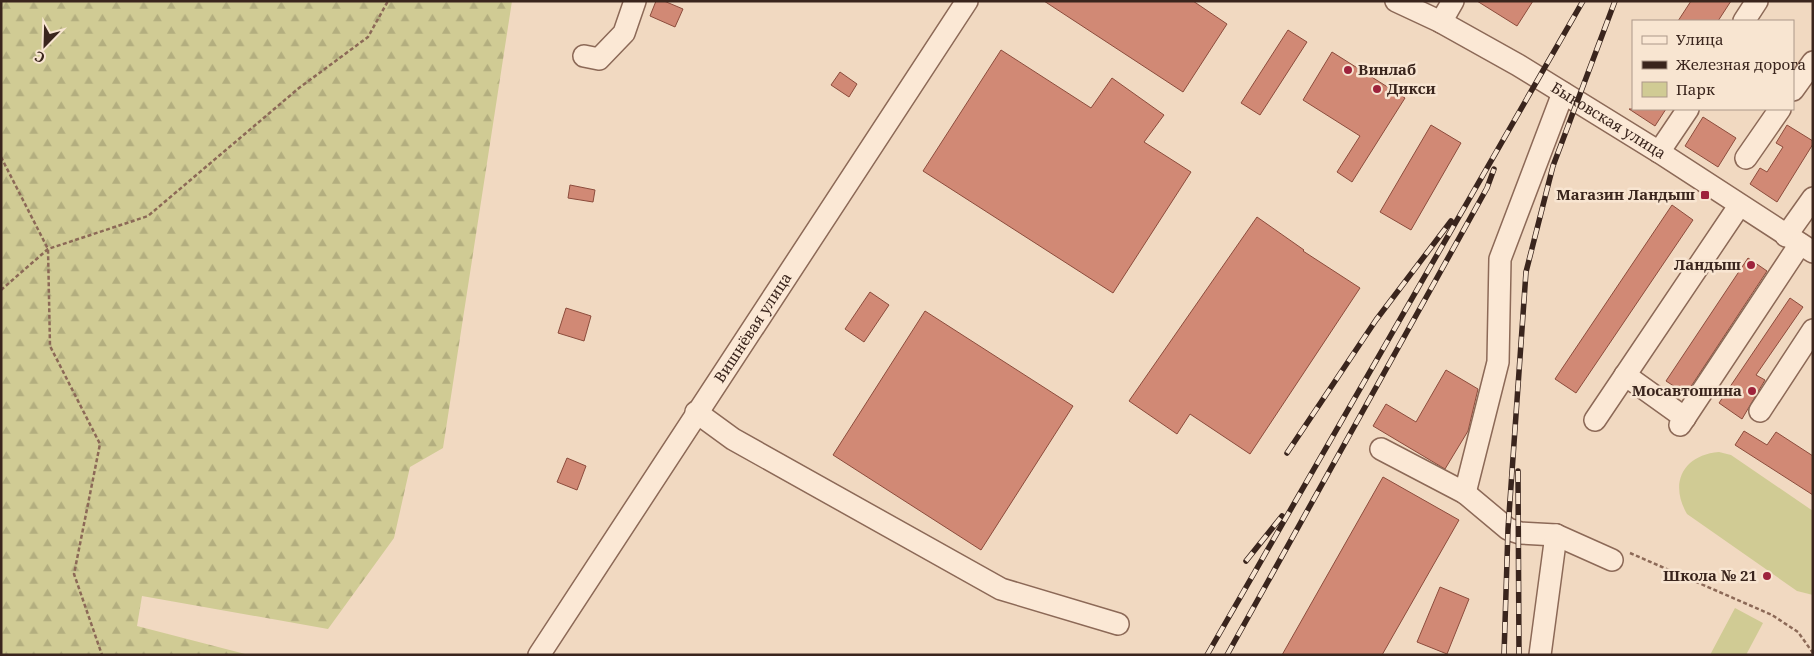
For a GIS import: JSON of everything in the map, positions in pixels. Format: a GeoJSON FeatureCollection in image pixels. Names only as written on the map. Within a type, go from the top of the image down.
{"type":"FeatureCollection","features":[{"type":"Feature","properties":{"kind":"street"},"geometry":{"type":"LineString","coordinates":[[584,56],[599,59],[618,40],[624,33],[635,1]]}},
{"type":"Feature","properties":{"kind":"street","name":"Вишнёвая улица"},"geometry":{"type":"LineString","coordinates":[[539,655],[696,412],[967,1]]}},
{"type":"Feature","properties":{"kind":"street","name":"Быковская улица"},"geometry":{"type":"LineString","coordinates":[[1396,1],[1441,22],[1563,93],[1659,152],[1800,244]]}},
{"type":"Feature","properties":{"kind":"street"},"geometry":{"type":"LineString","coordinates":[[1441,22],[1453,1]]}},
{"type":"Feature","properties":{"kind":"street"},"geometry":{"type":"LineString","coordinates":[[1745,20],[1757,1]]}},
{"type":"Feature","properties":{"kind":"street"},"geometry":{"type":"LineString","coordinates":[[1794,89],[1813,62]]}},
{"type":"Feature","properties":{"kind":"street"},"geometry":{"type":"LineString","coordinates":[[1465,493],[1498,362],[1500,259],[1563,93]]}},
{"type":"Feature","properties":{"kind":"street"},"geometry":{"type":"LineString","coordinates":[[1659,152],[1687,110]]}},
{"type":"Feature","properties":{"kind":"street"},"geometry":{"type":"LineString","coordinates":[[1746,158],[1779,110]]}},
{"type":"Feature","properties":{"kind":"street"},"geometry":{"type":"LineString","coordinates":[[1625,375],[1683,422],[1800,244],[1813,198]]}},
{"type":"Feature","properties":{"kind":"street"},"geometry":{"type":"LineString","coordinates":[[1595,420],[1740,206]]}},
{"type":"Feature","properties":{"kind":"street"},"geometry":{"type":"LineString","coordinates":[[1760,412],[1813,330]]}},
{"type":"Feature","properties":{"kind":"street"},"geometry":{"type":"LineString","coordinates":[[696,412],[733,439],[1001,589],[1118,624]]}},
{"type":"Feature","properties":{"kind":"street"},"geometry":{"type":"LineString","coordinates":[[1381,449],[1465,493],[1508,528],[1520,533],[1556,535],[1621,556]]}},
{"type":"Feature","properties":{"kind":"street"},"geometry":{"type":"LineString","coordinates":[[1540,655],[1556,535]]}},
{"type":"Feature","properties":{"kind":"path"},"geometry":{"type":"LineString","coordinates":[[1,290],[48,249],[148,216],[299,88],[368,37],[388,1]]}},
{"type":"Feature","properties":{"kind":"path"},"geometry":{"type":"LineString","coordinates":[[1,157],[48,249],[50,346],[100,444],[74,574],[102,655]]}},
{"type":"Feature","properties":{"kind":"path"},"geometry":{"type":"LineString","coordinates":[[1621,556],[1772,615],[1798,632],[1813,653]]}},
{"type":"Feature","properties":{"kind":"green space"},"geometry":{"type":"Polygon","coordinates":[[[1,1],[512,1],[443,448],[410,467],[394,538],[328,629],[142,596],[137,626],[249,655],[1,655],[1,1]]]}},
{"type":"Feature","properties":{"kind":"green space"},"geometry":{"type":"Polygon","coordinates":[[[1719,452],[1731,455],[1813,511],[1813,595],[1797,591],[1687,514],[1679,492],[1683,472],[1696,459],[1707,454],[1719,452]]]}},
{"type":"Feature","properties":{"kind":"green space"},"geometry":{"type":"Polygon","coordinates":[[[1735,608],[1763,623],[1746,655],[1710,655],[1735,608]]]}},
{"type":"Feature","properties":{"kind":"building"},"geometry":{"type":"Polygon","coordinates":[[[656,1],[664,1],[683,9],[675,27],[650,16],[656,1]]]}},
{"type":"Feature","properties":{"kind":"building"},"geometry":{"type":"Polygon","coordinates":[[[1044,1],[1193,1],[1227,24],[1183,92],[1044,1]]]}},
{"type":"Feature","properties":{"kind":"building"},"geometry":{"type":"Polygon","coordinates":[[[1477,1],[1533,1],[1517,26],[1477,1]]]}},
{"type":"Feature","properties":{"kind":"building"},"geometry":{"type":"Polygon","coordinates":[[[1691,1],[1731,1],[1719,20],[1679,20],[1691,1]]]}},
{"type":"Feature","properties":{"kind":"building"},"geometry":{"type":"Polygon","coordinates":[[[1288,30],[1307,42],[1260,115],[1241,103],[1288,30]]]}},
{"type":"Feature","properties":{"kind":"building"},"geometry":{"type":"Polygon","coordinates":[[[1001,50],[1091,108],[1112,78],[1164,115],[1144,142],[1191,172],[1113,293],[923,171],[1001,50]]]}},
{"type":"Feature","properties":{"kind":"building"},"geometry":{"type":"Polygon","coordinates":[[[1332,52],[1405,98],[1352,182],[1337,172],[1360,136],[1303,100],[1332,52]]]}},
{"type":"Feature","properties":{"kind":"building"},"geometry":{"type":"Polygon","coordinates":[[[840,72],[857,84],[849,97],[831,85],[840,72]]]}},
{"type":"Feature","properties":{"kind":"building"},"geometry":{"type":"Polygon","coordinates":[[[1629,109],[1665,110],[1655,126],[1629,109]]]}},
{"type":"Feature","properties":{"kind":"building"},"geometry":{"type":"Polygon","coordinates":[[[1703,117],[1736,138],[1718,167],[1685,146],[1703,117]]]}},
{"type":"Feature","properties":{"kind":"building"},"geometry":{"type":"Polygon","coordinates":[[[1431,125],[1461,143],[1411,230],[1380,212],[1431,125]]]}},
{"type":"Feature","properties":{"kind":"building"},"geometry":{"type":"Polygon","coordinates":[[[1787,125],[1813,141],[1813,144],[1777,202],[1750,184],[1760,168],[1767,172],[1783,147],[1776,143],[1787,125]]]}},
{"type":"Feature","properties":{"kind":"building"},"geometry":{"type":"Polygon","coordinates":[[[570,185],[595,190],[593,202],[568,198],[570,185]]]}},
{"type":"Feature","properties":{"kind":"building"},"geometry":{"type":"Polygon","coordinates":[[[1672,205],[1693,220],[1576,393],[1555,379],[1672,205]]]}},
{"type":"Feature","properties":{"kind":"building"},"geometry":{"type":"Polygon","coordinates":[[[1257,217],[1303,251],[1360,288],[1250,454],[1190,414],[1177,434],[1129,401],[1257,217]]]}},
{"type":"Feature","properties":{"kind":"building"},"geometry":{"type":"Polygon","coordinates":[[[1748,258],[1767,271],[1686,394],[1666,381],[1748,258]]]}},
{"type":"Feature","properties":{"kind":"building"},"geometry":{"type":"Polygon","coordinates":[[[870,292],[889,305],[864,342],[845,329],[870,292]]]}},
{"type":"Feature","properties":{"kind":"building"},"geometry":{"type":"Polygon","coordinates":[[[1790,298],[1803,307],[1756,375],[1765,380],[1742,419],[1719,403],[1790,298]]]}},
{"type":"Feature","properties":{"kind":"building"},"geometry":{"type":"Polygon","coordinates":[[[566,308],[591,316],[584,341],[558,333],[566,308]]]}},
{"type":"Feature","properties":{"kind":"building"},"geometry":{"type":"Polygon","coordinates":[[[925,311],[1073,406],[981,550],[833,455],[925,311]]]}},
{"type":"Feature","properties":{"kind":"building"},"geometry":{"type":"Polygon","coordinates":[[[1446,370],[1478,389],[1468,431],[1445,469],[1373,426],[1386,404],[1416,422],[1446,370]]]}},
{"type":"Feature","properties":{"kind":"building"},"geometry":{"type":"Polygon","coordinates":[[[1744,431],[1767,445],[1776,432],[1813,456],[1813,495],[1735,445],[1744,431]]]}},
{"type":"Feature","properties":{"kind":"building"},"geometry":{"type":"Polygon","coordinates":[[[567,458],[586,466],[577,490],[557,482],[567,458]]]}},
{"type":"Feature","properties":{"kind":"building"},"geometry":{"type":"Polygon","coordinates":[[[1383,477],[1459,520],[1382,655],[1282,655],[1383,477]]]}},
{"type":"Feature","properties":{"kind":"building"},"geometry":{"type":"Polygon","coordinates":[[[1440,587],[1469,599],[1447,654],[1417,642],[1440,587]]]}},
{"type":"Feature","properties":{"kind":"railway"},"geometry":{"type":"LineString","coordinates":[[1207,655],[1583,1]]}},
{"type":"Feature","properties":{"kind":"railway"},"geometry":{"type":"LineString","coordinates":[[1504,655],[1508,529],[1526,272],[1553,166],[1615,1]]}},
{"type":"Feature","properties":{"kind":"railway"},"geometry":{"type":"LineString","coordinates":[[1227,655],[1487,188],[1494,169]]}},
{"type":"Feature","properties":{"kind":"railway"},"geometry":{"type":"LineString","coordinates":[[1287,453],[1376,320],[1451,221]]}},
{"type":"Feature","properties":{"kind":"railway"},"geometry":{"type":"LineString","coordinates":[[1518,471],[1519,655]]}},
{"type":"Feature","properties":{"kind":"railway"},"geometry":{"type":"LineString","coordinates":[[1246,561],[1282,516]]}},
{"type":"Feature","properties":{"kind":"place","name":"Винлаб"},"geometry":{"type":"Point","coordinates":[1348,70]}},
{"type":"Feature","properties":{"kind":"place","name":"Дикси"},"geometry":{"type":"Point","coordinates":[1377,89]}},
{"type":"Feature","properties":{"kind":"place","name":"Магазин Ландыш"},"geometry":{"type":"Point","coordinates":[1705,195]}},
{"type":"Feature","properties":{"kind":"place","name":"Ландыш"},"geometry":{"type":"Point","coordinates":[1751,265]}},
{"type":"Feature","properties":{"kind":"place","name":"Мосавтошина"},"geometry":{"type":"Point","coordinates":[1752,391]}},
{"type":"Feature","properties":{"kind":"place","name":"Школа № 21"},"geometry":{"type":"Point","coordinates":[1767,576]}}]}
